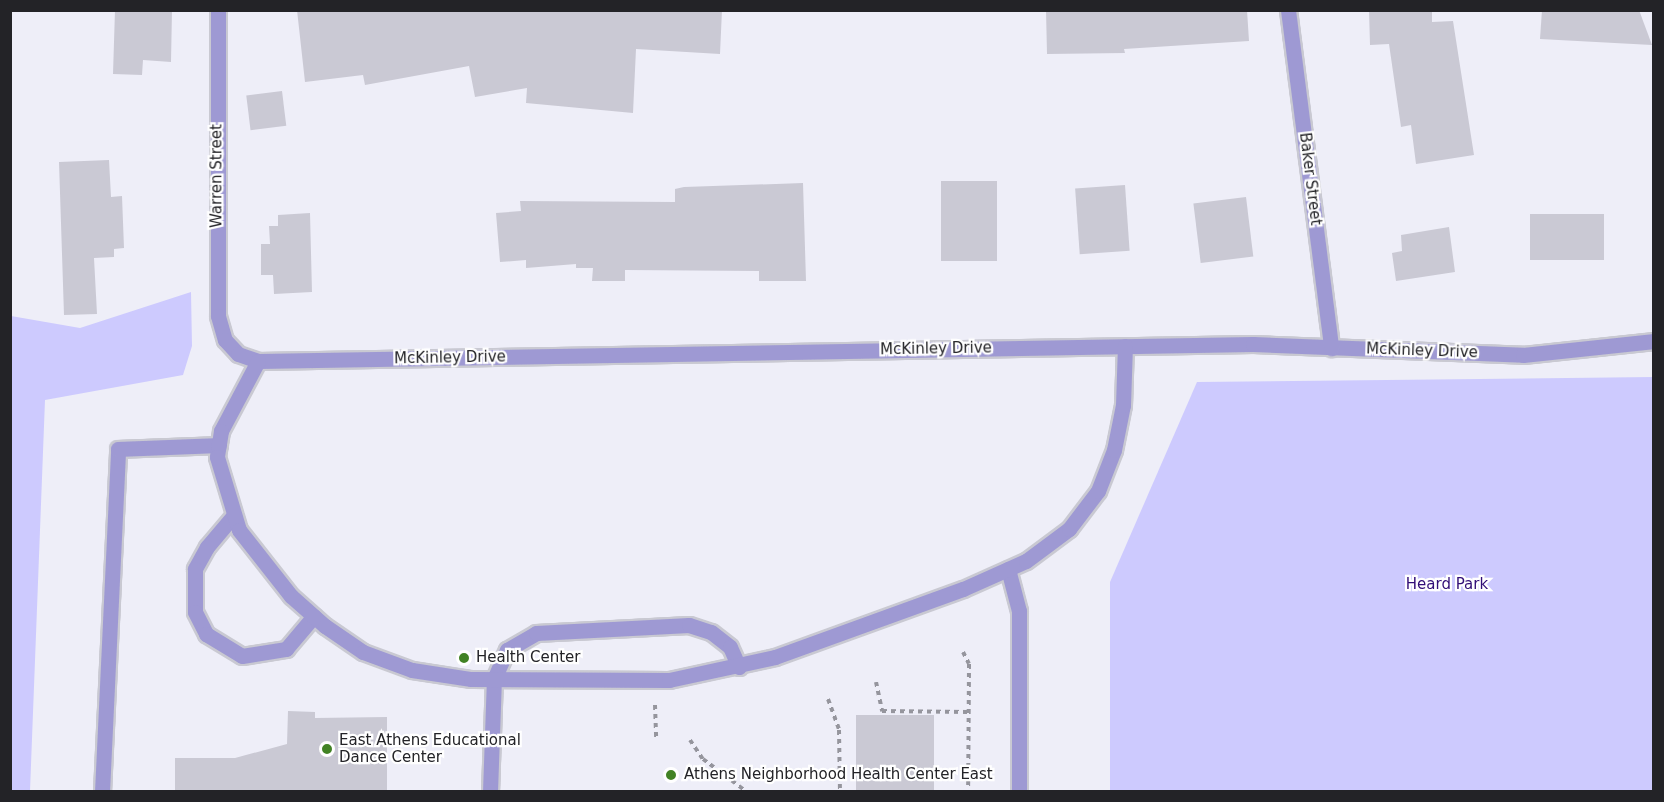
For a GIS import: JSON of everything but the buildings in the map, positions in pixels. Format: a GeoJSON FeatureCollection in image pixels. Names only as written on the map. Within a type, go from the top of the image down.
{"type":"FeatureCollection","features":[{"type":"Feature","properties":{"kind":"street","name":"Warren Street"},"geometry":{"type":"LineString","coordinates":[[218,10],[218,316],[225,340]]}},
{"type":"Feature","properties":{"kind":"street","name":"Baker Street"},"geometry":{"type":"LineString","coordinates":[[1288,10],[1331,348]]}},
{"type":"Feature","properties":{"kind":"street","name":"McKinley Drive"},"geometry":{"type":"LineString","coordinates":[[225,340],[238,354],[258,362],[1253,344],[1523,356],[1653,341]]}},
{"type":"Feature","properties":{"kind":"street"},"geometry":{"type":"LineString","coordinates":[[258,362],[221,430],[217,456],[239,530],[262,562],[314,616],[363,652],[412,670],[494,679],[669,680],[739,667],[963,589],[1026,561],[1069,529],[1098,491],[1114,450],[1123,405],[1125,346]]}},
{"type":"Feature","properties":{"kind":"street"},"geometry":{"type":"LineString","coordinates":[[102,792],[118,449],[219,445]]}},
{"type":"Feature","properties":{"kind":"street"},"geometry":{"type":"LineString","coordinates":[[234,515],[207,548],[195,569],[195,612],[206,634],[242,656],[286,649],[314,616]]}},
{"type":"Feature","properties":{"kind":"street"},"geometry":{"type":"LineString","coordinates":[[1008,568],[1019,611],[1019,792]]}},
{"type":"Feature","properties":{"kind":"street"},"geometry":{"type":"LineString","coordinates":[[489,792],[494,679],[507,650],[536,633],[575,628],[689,625],[711,632],[730,647],[739,667]]}},
{"type":"Feature","properties":{"kind":"path"},"geometry":{"type":"LineString","coordinates":[[963,652],[969,664],[968,792]]}},
{"type":"Feature","properties":{"kind":"path"},"geometry":{"type":"LineString","coordinates":[[876,682],[882,711],[968,712]]}},
{"type":"Feature","properties":{"kind":"path"},"geometry":{"type":"LineString","coordinates":[[828,699],[839,730],[840,792]]}},
{"type":"Feature","properties":{"kind":"path"},"geometry":{"type":"LineString","coordinates":[[654,701],[656,740]]}},
{"type":"Feature","properties":{"kind":"path"},"geometry":{"type":"LineString","coordinates":[[690,740],[703,759],[747,792]]}},
{"type":"Feature","properties":{"kind":"green space"},"geometry":{"type":"Polygon","coordinates":[[[191,292],[192,346],[183,375],[45,400],[30,791],[11,791],[11,316],[80,328],[191,292]]]}},
{"type":"Feature","properties":{"kind":"green space","name":"Heard Park"},"geometry":{"type":"Polygon","coordinates":[[[1653,377],[1653,791],[1110,791],[1110,582],[1197,382],[1653,377]]]}},
{"type":"Feature","properties":{"kind":"place","name":"Health Center"},"geometry":{"type":"Point","coordinates":[464,658]}},
{"type":"Feature","properties":{"kind":"place","name":"East Athens Educational Dance Center"},"geometry":{"type":"Point","coordinates":[327,749]}},
{"type":"Feature","properties":{"kind":"place","name":"Athens Neighborhood Health Center East"},"geometry":{"type":"Point","coordinates":[671,775]}}]}
